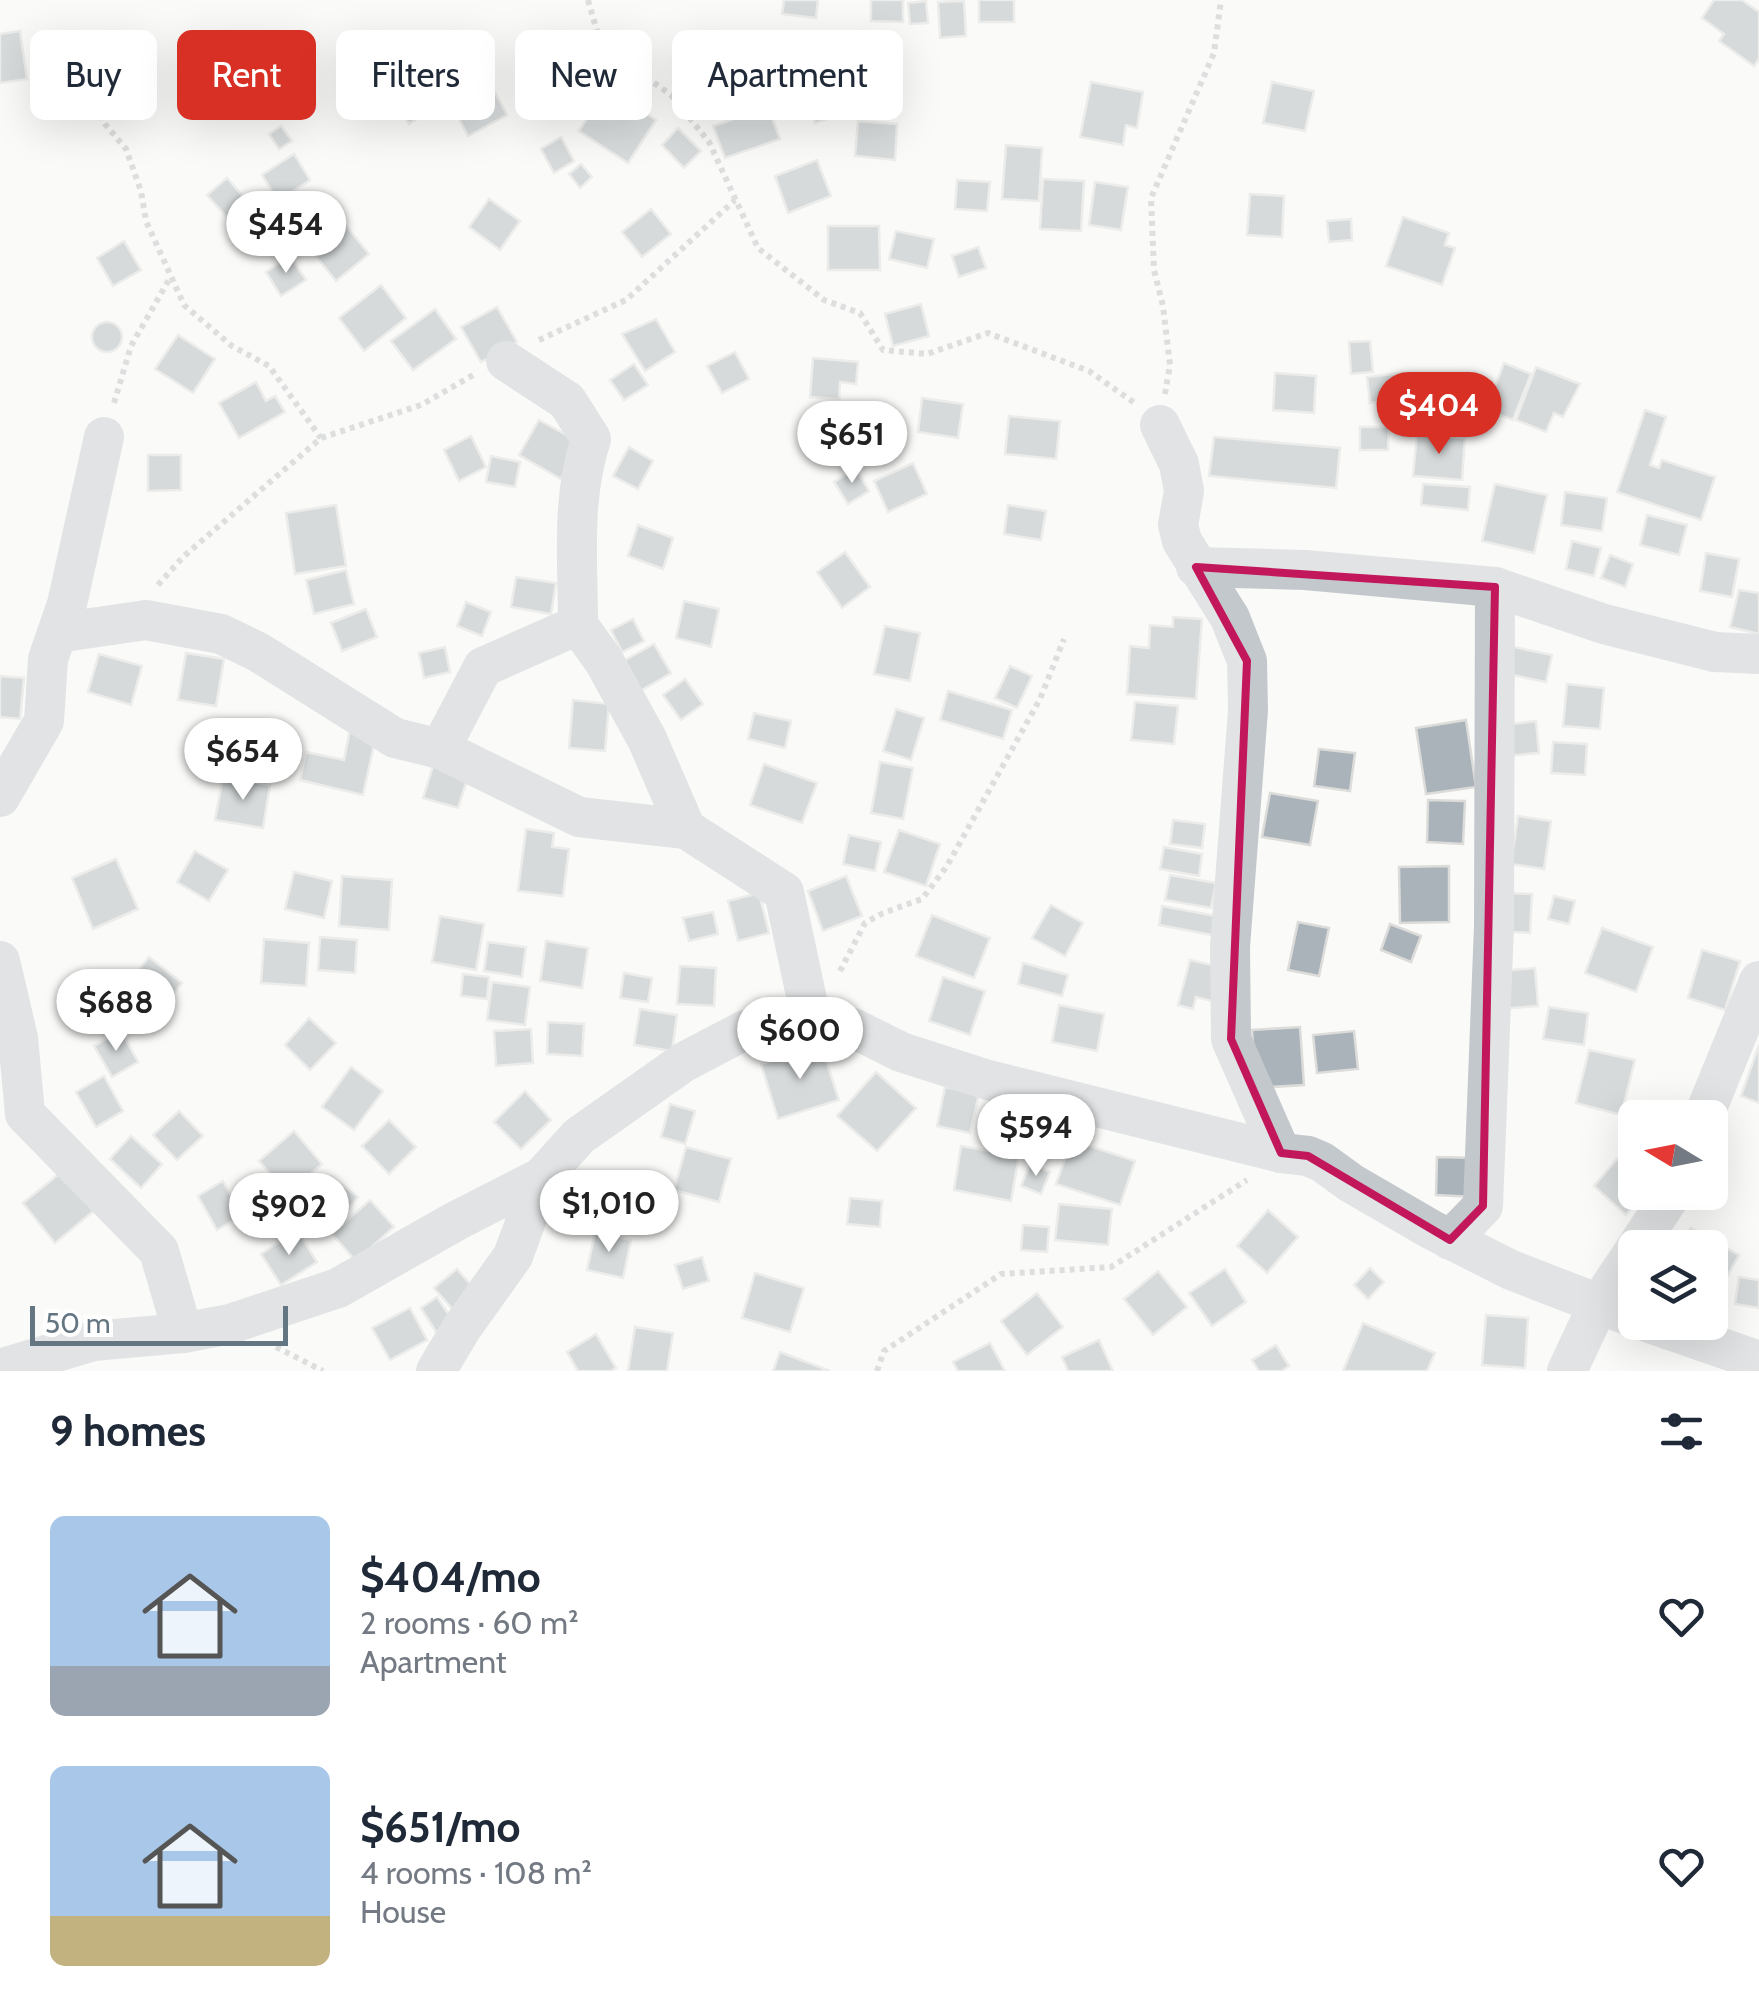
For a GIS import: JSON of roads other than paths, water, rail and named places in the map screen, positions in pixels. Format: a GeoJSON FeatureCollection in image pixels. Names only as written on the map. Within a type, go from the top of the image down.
{"type":"FeatureCollection","features":[{"type":"Feature","properties":{"kind":"street"},"geometry":{"type":"LineString","coordinates":[[488,368],[567,402],[591,439],[579,474],[576,503],[578,625],[604,661],[647,739],[686,829]]}},
{"type":"Feature","properties":{"kind":"street"},"geometry":{"type":"LineString","coordinates":[[1160,425],[1179,464],[1184,491],[1178,525],[1182,540],[1230,618],[1248,660],[1248,710],[1230,947],[1231,1038],[1281,1153]]}},
{"type":"Feature","properties":{"kind":"street"},"geometry":{"type":"LineString","coordinates":[[1,796],[44,721],[48,659],[66,604],[104,437]]}},
{"type":"Feature","properties":{"kind":"street"},"geometry":{"type":"LineString","coordinates":[[1196,567],[1305,570],[1496,588],[1604,624],[1715,652],[1759,654]]}},
{"type":"Feature","properties":{"kind":"street"},"geometry":{"type":"LineString","coordinates":[[1450,1240],[1483,1206],[1494,926],[1496,588]]}},
{"type":"Feature","properties":{"kind":"street"},"geometry":{"type":"LineString","coordinates":[[57,633],[146,620],[221,634],[258,652],[395,738],[440,749],[579,817],[686,829],[784,892],[815,1028]]}},
{"type":"Feature","properties":{"kind":"street"},"geometry":{"type":"LineString","coordinates":[[440,749],[484,667],[578,625]]}},
{"type":"Feature","properties":{"kind":"street"},"geometry":{"type":"LineString","coordinates":[[0,961],[18,1038],[25,1114],[159,1250],[183,1333]]}},
{"type":"Feature","properties":{"kind":"street"},"geometry":{"type":"LineString","coordinates":[[1710,1100],[1759,981]]}},
{"type":"Feature","properties":{"kind":"street"},"geometry":{"type":"LineString","coordinates":[[436,1371],[513,1256],[542,1177],[578,1136],[684,1062],[744,1030],[815,1028],[853,1028],[901,1052],[988,1080],[1322,1162],[1450,1240],[1511,1270],[1616,1312],[1567,1371]]}},
{"type":"Feature","properties":{"kind":"street"},"geometry":{"type":"LineString","coordinates":[[0,1369],[93,1340],[183,1333],[230,1324],[338,1288],[542,1177]]}},
{"type":"Feature","properties":{"kind":"street"},"geometry":{"type":"LineString","coordinates":[[1699,1340],[1759,1361]]}}]}
